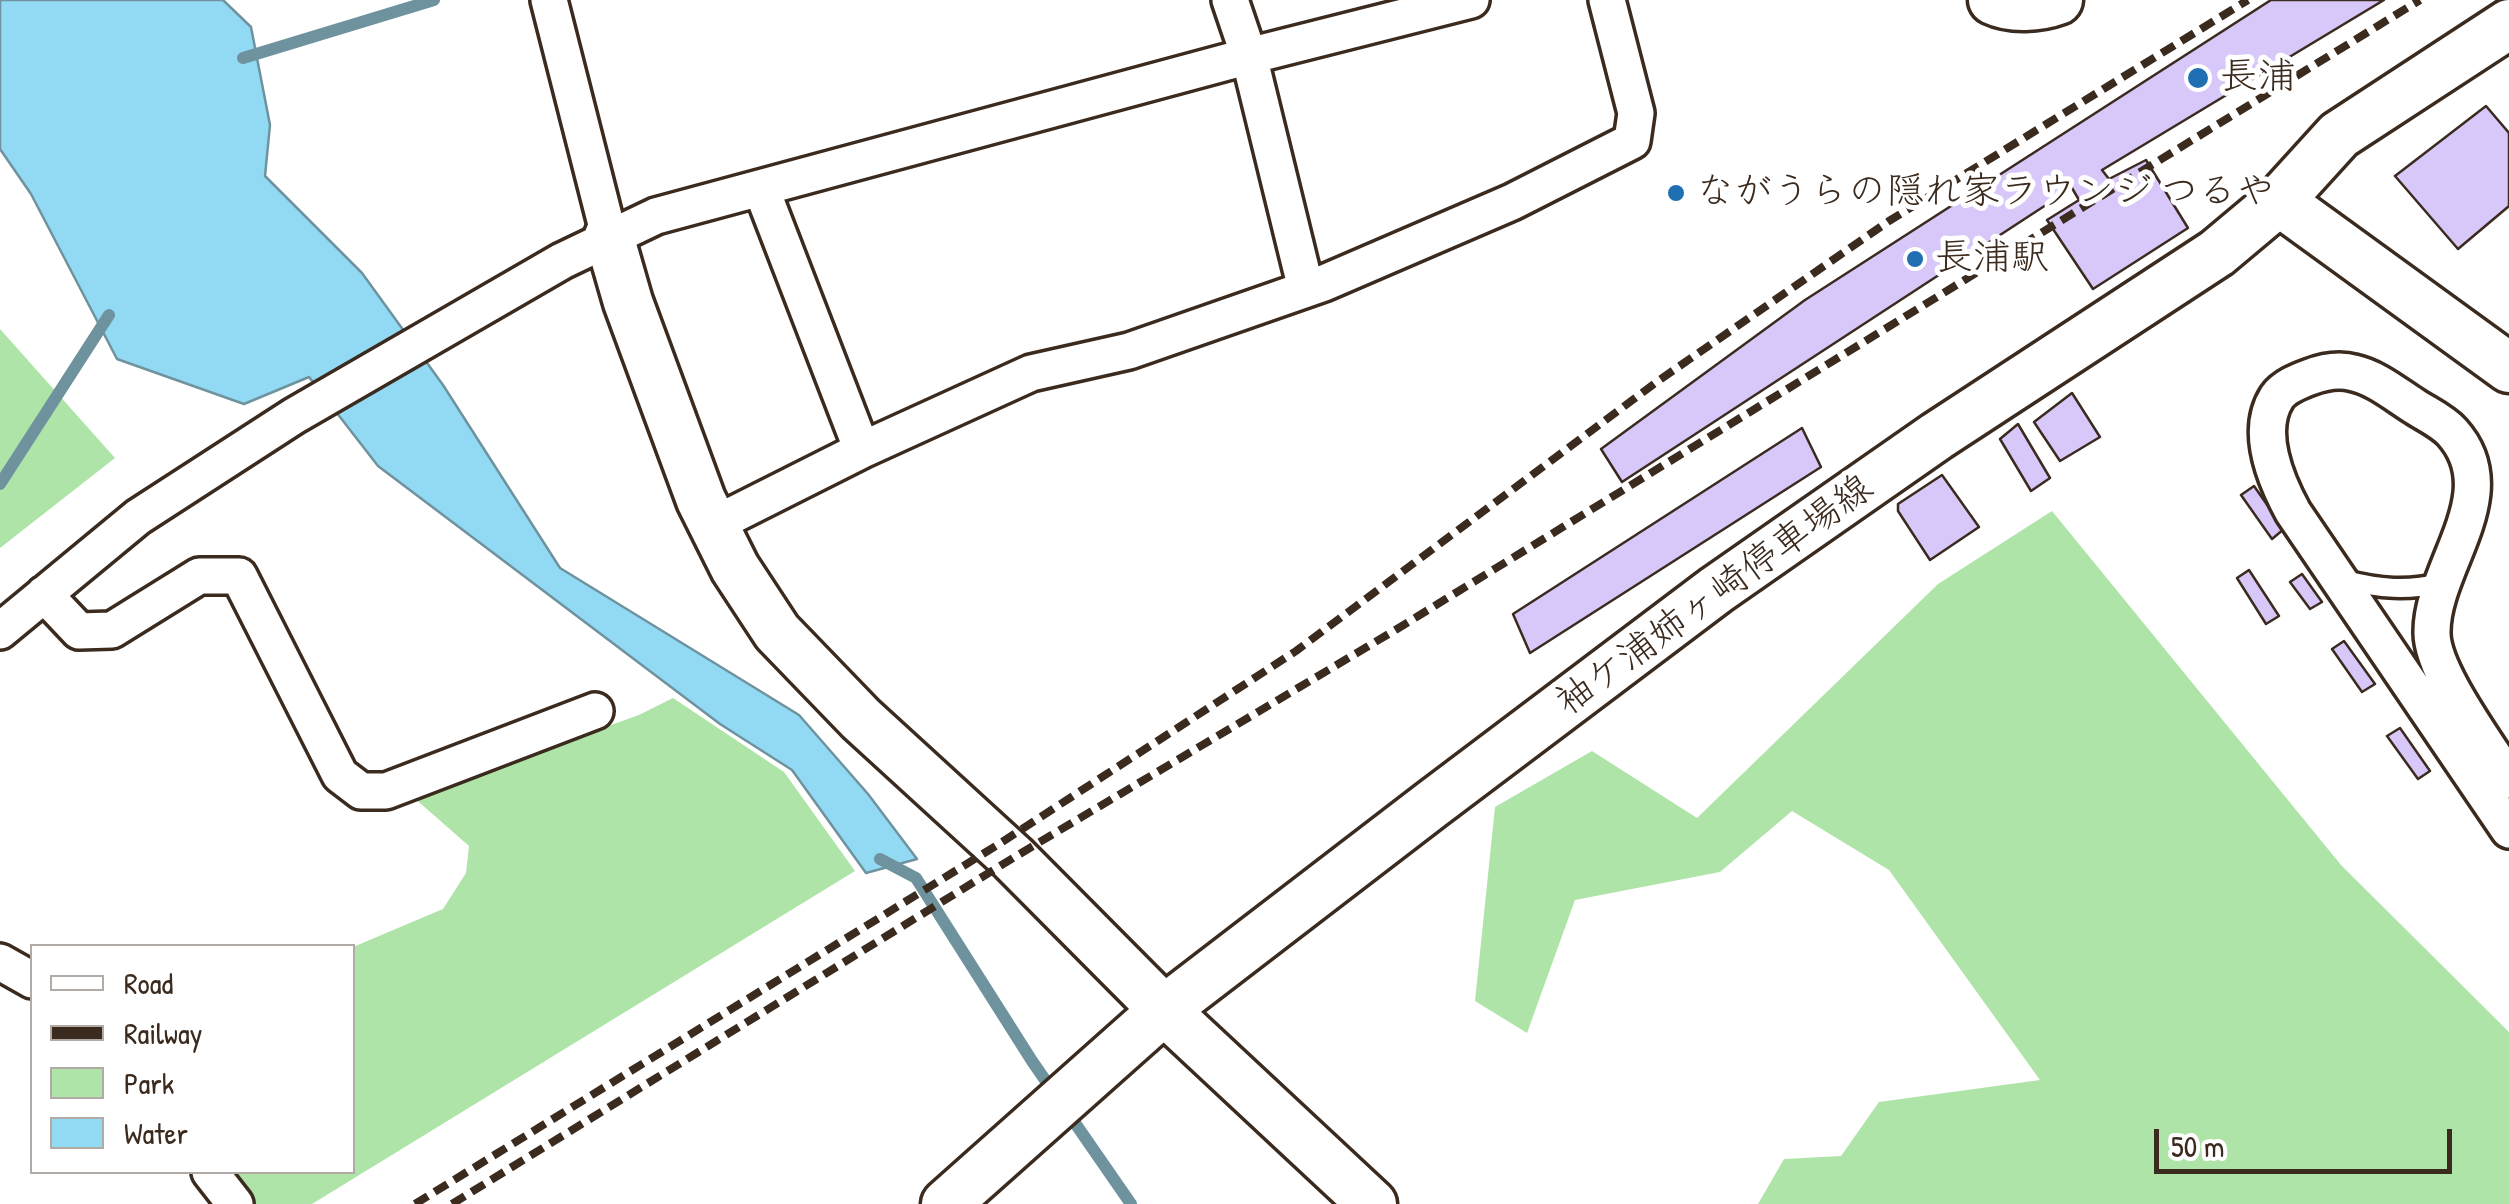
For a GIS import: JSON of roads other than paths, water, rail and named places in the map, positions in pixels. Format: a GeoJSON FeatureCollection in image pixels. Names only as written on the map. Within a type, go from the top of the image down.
{"type":"FeatureCollection","features":[{"type":"Feature","properties":{"kind":"main road"},"geometry":{"type":"LineString","coordinates":[[1993,0],[2044,6],[2058,0]]}},
{"type":"Feature","properties":{"kind":"main road","name":"袖ケ浦姉ヶ崎停車場線"},"geometry":{"type":"LineString","coordinates":[[946,1204],[1164,1010],[1716,590],[1937,436],[2217,253],[2279,200],[2340,135],[2509,24]]}},
{"type":"Feature","properties":{"kind":"main road"},"geometry":{"type":"LineString","coordinates":[[2279,200],[2509,368]]}},
{"type":"Feature","properties":{"kind":"main road"},"geometry":{"type":"LineString","coordinates":[[609,236],[628,302],[701,500],[735,568],[777,632],[860,719],[1013,858],[1164,1010],[1372,1204]]}},
{"type":"Feature","properties":{"kind":"street"},"geometry":{"type":"LineString","coordinates":[[549,0],[609,236]]}},
{"type":"Feature","properties":{"kind":"street"},"geometry":{"type":"LineString","coordinates":[[1230,0],[1249,56],[1306,289]]}},
{"type":"Feature","properties":{"kind":"street"},"geometry":{"type":"LineString","coordinates":[[0,631],[138,518],[294,416],[609,236],[656,216],[1471,0]]}},
{"type":"Feature","properties":{"kind":"street"},"geometry":{"type":"LineString","coordinates":[[713,525],[862,450],[1031,373],[1129,351],[1306,289],[1512,202],[1632,141],[1636,112],[1608,0]]}},
{"type":"Feature","properties":{"kind":"street"},"geometry":{"type":"LineString","coordinates":[[762,188],[862,450]]}},
{"type":"Feature","properties":{"kind":"street"},"geometry":{"type":"LineString","coordinates":[[2509,780],[2442,672],[2432,636],[2435,602],[2468,519],[2472,481],[2468,455],[2450,430],[2372,378],[2350,371],[2322,372],[2296,382],[2278,396],[2268,426],[2276,480],[2509,830]]}},
{"type":"Feature","properties":{"kind":"street"},"geometry":{"type":"LineString","coordinates":[[44,594],[80,631],[112,630],[199,576],[239,576],[340,776],[361,791],[386,791],[595,711]]}},
{"type":"Feature","properties":{"kind":"street"},"geometry":{"type":"LineString","coordinates":[[0,962],[30,979]]}},
{"type":"Feature","properties":{"kind":"street"},"geometry":{"type":"LineString","coordinates":[[212,1174],[235,1204]]}},
{"type":"Feature","properties":{"kind":"lane"},"geometry":{"type":"LineString","coordinates":[[2340,579],[2382,589],[2410,590],[2442,583]]}},
{"type":"Feature","properties":{"kind":"water"},"geometry":{"type":"Polygon","coordinates":[[[0,0],[223,0],[251,27],[270,125],[265,176],[362,273],[443,385],[560,568],[799,715],[868,794],[917,859],[866,873],[792,770],[720,724],[378,466],[309,377],[244,404],[117,359],[31,194],[0,149],[0,0]]]}},
{"type":"Feature","properties":{"kind":"waterway"},"geometry":{"type":"LineString","coordinates":[[243,58],[434,0]]}},
{"type":"Feature","properties":{"kind":"waterway"},"geometry":{"type":"LineString","coordinates":[[0,484],[109,315]]}},
{"type":"Feature","properties":{"kind":"waterway"},"geometry":{"type":"LineString","coordinates":[[880,859],[916,878],[1032,1061],[1131,1204]]}},
{"type":"Feature","properties":{"kind":"railway"},"geometry":{"type":"LineString","coordinates":[[415,1204],[999,844],[1296,651],[1658,381],[1889,221],[2248,0]]}},
{"type":"Feature","properties":{"kind":"railway"},"geometry":{"type":"LineString","coordinates":[[452,1204],[2420,0]]}},
{"type":"Feature","properties":{"kind":"place","name":"長浦"},"geometry":{"type":"Point","coordinates":[2198,78]}},
{"type":"Feature","properties":{"kind":"place","name":"ながうらの隠れ家ラウンジ つるや"},"geometry":{"type":"Point","coordinates":[1676,193]}},
{"type":"Feature","properties":{"kind":"place","name":"長浦駅"},"geometry":{"type":"Point","coordinates":[1915,259]}}]}
